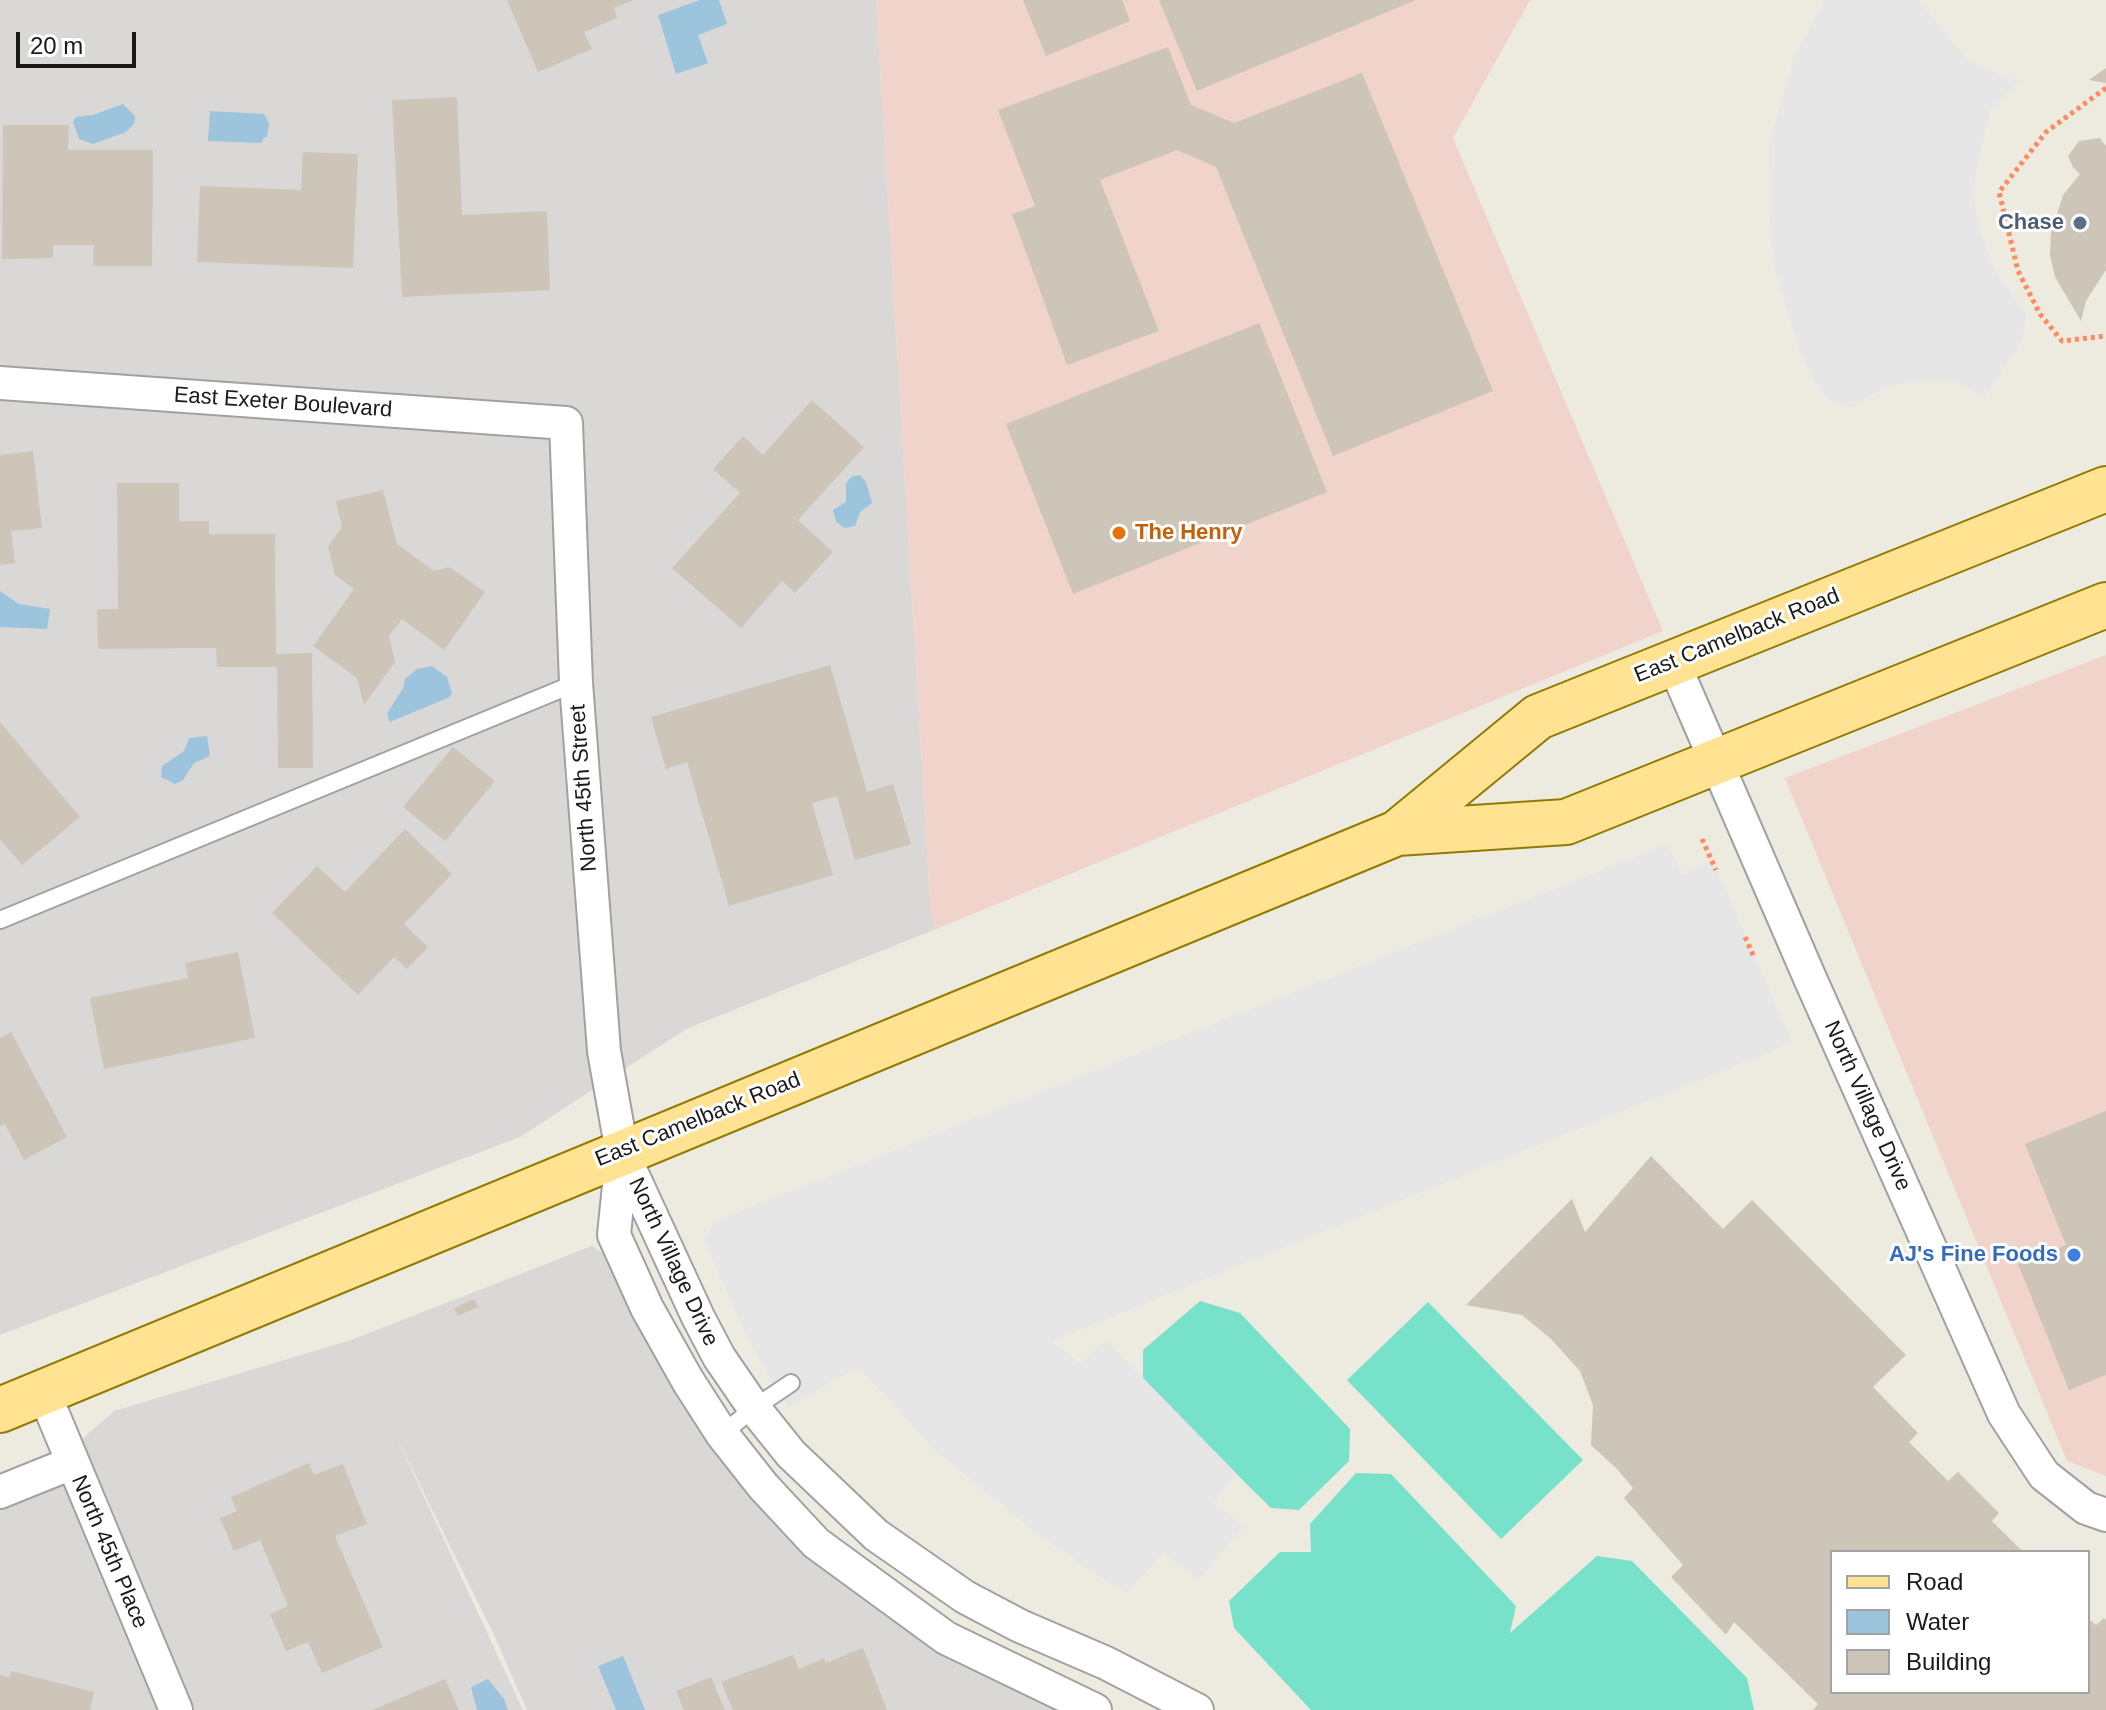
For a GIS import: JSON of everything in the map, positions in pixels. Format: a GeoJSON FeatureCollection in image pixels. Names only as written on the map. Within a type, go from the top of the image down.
{"type":"FeatureCollection","features":[{"type":"Feature","properties":{"kind":"main road","name":"East Camelback Road"},"geometry":{"type":"LineString","coordinates":[[0,1410],[1397,833],[1538,717],[2106,489]]}},
{"type":"Feature","properties":{"kind":"main road","name":"East Camelback Road"},"geometry":{"type":"LineString","coordinates":[[1397,833],[1566,822],[2106,605]]}},
{"type":"Feature","properties":{"kind":"street","name":"East Exeter Boulevard"},"geometry":{"type":"LineString","coordinates":[[0,383],[566,423]]}},
{"type":"Feature","properties":{"kind":"street","name":"North 45th Street"},"geometry":{"type":"LineString","coordinates":[[566,423],[576,683],[604,1051],[622,1152]]}},
{"type":"Feature","properties":{"kind":"street","name":"North Village Drive"},"geometry":{"type":"LineString","coordinates":[[1673,662],[1715,764],[2004,1414],[2044,1475],[2086,1508],[2106,1515]]}},
{"type":"Feature","properties":{"kind":"street","name":"North Village Drive"},"geometry":{"type":"LineString","coordinates":[[622,1152],[719,1357],[791,1454],[831,1494],[876,1535],[965,1597],[1020,1626],[1106,1663],[1197,1710]]}},
{"type":"Feature","properties":{"kind":"street","name":"North Village Drive"},"geometry":{"type":"LineString","coordinates":[[622,1152],[614,1235],[647,1308],[688,1381],[722,1434],[763,1486],[816,1543],[946,1638],[1095,1710]]}},
{"type":"Feature","properties":{"kind":"street","name":"North 45th Place"},"geometry":{"type":"LineString","coordinates":[[44,1393],[176,1710]]}},
{"type":"Feature","properties":{"kind":"street"},"geometry":{"type":"LineString","coordinates":[[0,1492],[72,1463]]}},
{"type":"Feature","properties":{"kind":"lane"},"geometry":{"type":"LineString","coordinates":[[0,920],[576,683]]}},
{"type":"Feature","properties":{"kind":"lane"},"geometry":{"type":"LineString","coordinates":[[722,1434],[791,1383]]}},
{"type":"Feature","properties":{"kind":"path"},"geometry":{"type":"LineString","coordinates":[[2106,88],[2046,132],[1999,192],[2018,271],[2040,314],[2062,341],[2106,336]]}},
{"type":"Feature","properties":{"kind":"path"},"geometry":{"type":"LineString","coordinates":[[1702,839],[1716,870]]}},
{"type":"Feature","properties":{"kind":"path"},"geometry":{"type":"LineString","coordinates":[[1745,937],[1754,957]]}},
{"type":"Feature","properties":{"kind":"shaded area"},"geometry":{"type":"Polygon","coordinates":[[[0,0],[876,0],[931,918],[936,929],[686,1029],[520,1137],[0,1335],[0,0]]]}},
{"type":"Feature","properties":{"kind":"shaded area"},"geometry":{"type":"Polygon","coordinates":[[[876,0],[1530,0],[1453,138],[1663,631],[936,929],[931,918],[876,0]]]}},
{"type":"Feature","properties":{"kind":"shaded area"},"geometry":{"type":"Polygon","coordinates":[[[1825,0],[1918,0],[1971,63],[2019,81],[1990,111],[1973,195],[1980,231],[1994,269],[2026,315],[2022,341],[1985,397],[1958,383],[1934,381],[1882,389],[1852,407],[1835,405],[1814,382],[1798,346],[1774,265],[1770,233],[1769,144],[1795,54],[1825,0]]]}},
{"type":"Feature","properties":{"kind":"shaded area"},"geometry":{"type":"Polygon","coordinates":[[[2106,655],[2106,1476],[2067,1461],[1785,778],[2106,655]]]}},
{"type":"Feature","properties":{"kind":"shaded area"},"geometry":{"type":"Polygon","coordinates":[[[1667,844],[1683,874],[1713,860],[1792,1043],[1052,1341],[1081,1364],[1106,1340],[1236,1473],[1214,1503],[1244,1527],[1198,1580],[1164,1553],[1126,1594],[1041,1537],[937,1452],[858,1367],[788,1407],[748,1340],[704,1240],[715,1221],[1667,844]]]}},
{"type":"Feature","properties":{"kind":"shaded area"},"geometry":{"type":"Polygon","coordinates":[[[592,1246],[610,1258],[767,1504],[1071,1710],[527,1710],[495,1637],[393,1430],[523,1710],[0,1710],[0,1503],[19,1495],[114,1411],[351,1340],[592,1246]]]}},
{"type":"Feature","properties":{"kind":"shaded area"},"geometry":{"type":"Polygon","coordinates":[[[1200,1301],[1240,1313],[1350,1429],[1349,1461],[1299,1510],[1271,1508],[1143,1382],[1143,1350],[1200,1301]]]}},
{"type":"Feature","properties":{"kind":"shaded area"},"geometry":{"type":"Polygon","coordinates":[[[1428,1302],[1583,1460],[1501,1539],[1347,1380],[1428,1302]]]}},
{"type":"Feature","properties":{"kind":"shaded area"},"geometry":{"type":"Polygon","coordinates":[[[1356,1473],[1391,1474],[1516,1606],[1510,1633],[1597,1556],[1632,1561],[1747,1678],[1754,1710],[1311,1710],[1234,1628],[1229,1601],[1280,1552],[1311,1552],[1310,1524],[1356,1473]]]}},
{"type":"Feature","properties":{"kind":"water"},"geometry":{"type":"Polygon","coordinates":[[[700,0],[719,0],[727,24],[698,35],[708,63],[676,74],[658,15],[700,0]]]}},
{"type":"Feature","properties":{"kind":"water"},"geometry":{"type":"Polygon","coordinates":[[[123,104],[135,116],[134,124],[126,132],[93,144],[79,139],[73,122],[76,117],[93,115],[123,104]]]}},
{"type":"Feature","properties":{"kind":"water"},"geometry":{"type":"Polygon","coordinates":[[[210,111],[264,114],[269,123],[267,137],[263,138],[262,143],[208,141],[210,111]]]}},
{"type":"Feature","properties":{"kind":"water"},"geometry":{"type":"Polygon","coordinates":[[[860,475],[866,482],[872,503],[860,512],[855,526],[844,528],[836,521],[833,510],[846,502],[849,479],[860,475]]]}},
{"type":"Feature","properties":{"kind":"water"},"geometry":{"type":"Polygon","coordinates":[[[0,591],[19,604],[50,609],[47,629],[0,627],[0,591]]]}},
{"type":"Feature","properties":{"kind":"water"},"geometry":{"type":"Polygon","coordinates":[[[432,666],[447,677],[452,693],[450,697],[390,722],[387,714],[405,679],[417,669],[432,666]]]}},
{"type":"Feature","properties":{"kind":"water"},"geometry":{"type":"Polygon","coordinates":[[[207,736],[210,756],[194,763],[183,780],[175,784],[161,777],[162,766],[184,751],[189,738],[207,736]]]}},
{"type":"Feature","properties":{"kind":"water"},"geometry":{"type":"Polygon","coordinates":[[[623,1656],[645,1710],[616,1710],[598,1666],[623,1656]]]}},
{"type":"Feature","properties":{"kind":"water"},"geometry":{"type":"Polygon","coordinates":[[[488,1679],[504,1699],[508,1710],[477,1710],[471,1687],[488,1679]]]}},
{"type":"Feature","properties":{"kind":"building"},"geometry":{"type":"Polygon","coordinates":[[[507,0],[633,0],[614,8],[617,18],[584,32],[592,49],[538,72],[507,0]]]}},
{"type":"Feature","properties":{"kind":"building"},"geometry":{"type":"Polygon","coordinates":[[[1023,0],[1122,0],[1130,21],[1046,56],[1023,0]]]}},
{"type":"Feature","properties":{"kind":"building"},"geometry":{"type":"Polygon","coordinates":[[[1159,0],[1416,0],[1197,91],[1159,0]]]}},
{"type":"Feature","properties":{"kind":"building"},"geometry":{"type":"Polygon","coordinates":[[[1168,47],[1191,105],[1234,123],[1362,73],[1493,391],[1333,456],[1216,167],[1177,150],[1100,180],[1159,331],[1067,365],[1012,214],[1035,206],[998,110],[1168,47]]]}},
{"type":"Feature","properties":{"kind":"building"},"geometry":{"type":"Polygon","coordinates":[[[2106,68],[2106,83],[2089,80],[2106,68]]]}},
{"type":"Feature","properties":{"kind":"building"},"geometry":{"type":"Polygon","coordinates":[[[457,97],[462,215],[547,211],[550,290],[402,297],[392,100],[457,97]]]}},
{"type":"Feature","properties":{"kind":"building"},"geometry":{"type":"Polygon","coordinates":[[[3,125],[69,125],[68,150],[153,150],[152,266],[93,266],[94,245],[53,245],[53,258],[2,259],[3,125]]]}},
{"type":"Feature","properties":{"kind":"building","name":"Chase"},"geometry":{"type":"Polygon","coordinates":[[[2100,138],[2106,146],[2106,270],[2086,301],[2081,321],[2055,277],[2050,255],[2051,233],[2063,195],[2080,174],[2068,156],[2079,141],[2100,138]]]}},
{"type":"Feature","properties":{"kind":"building"},"geometry":{"type":"Polygon","coordinates":[[[303,152],[358,154],[353,268],[197,262],[200,186],[301,190],[303,152]]]}},
{"type":"Feature","properties":{"kind":"building"},"geometry":{"type":"Polygon","coordinates":[[[1259,323],[1327,492],[1073,594],[1006,424],[1259,323]]]}},
{"type":"Feature","properties":{"kind":"building"},"geometry":{"type":"Polygon","coordinates":[[[812,400],[864,447],[798,520],[833,552],[795,593],[782,581],[741,628],[672,568],[740,493],[713,469],[743,436],[763,455],[812,400]]]}},
{"type":"Feature","properties":{"kind":"building"},"geometry":{"type":"Polygon","coordinates":[[[33,451],[42,528],[11,531],[15,563],[0,565],[0,455],[33,451]]]}},
{"type":"Feature","properties":{"kind":"building"},"geometry":{"type":"Polygon","coordinates":[[[117,483],[179,483],[179,521],[209,521],[209,534],[275,534],[276,654],[312,653],[313,768],[278,768],[277,667],[217,667],[216,648],[98,649],[97,609],[118,609],[117,483]]]}},
{"type":"Feature","properties":{"kind":"building"},"geometry":{"type":"Polygon","coordinates":[[[383,490],[397,544],[434,571],[449,567],[485,592],[444,650],[402,619],[389,636],[395,662],[364,705],[357,678],[313,646],[354,589],[335,575],[328,547],[342,527],[336,501],[383,490]]]}},
{"type":"Feature","properties":{"kind":"building"},"geometry":{"type":"Polygon","coordinates":[[[830,665],[867,792],[893,784],[911,844],[855,860],[837,796],[812,803],[833,875],[729,906],[687,762],[666,769],[651,717],[830,665]]]}},
{"type":"Feature","properties":{"kind":"building"},"geometry":{"type":"Polygon","coordinates":[[[0,722],[80,817],[22,865],[0,839],[0,722]]]}},
{"type":"Feature","properties":{"kind":"building"},"geometry":{"type":"Polygon","coordinates":[[[453,747],[495,781],[445,841],[403,807],[453,747]]]}},
{"type":"Feature","properties":{"kind":"building"},"geometry":{"type":"Polygon","coordinates":[[[405,829],[452,874],[404,924],[428,947],[407,969],[394,957],[358,995],[272,913],[317,866],[345,892],[405,829]]]}},
{"type":"Feature","properties":{"kind":"building"},"geometry":{"type":"Polygon","coordinates":[[[238,952],[255,1038],[104,1069],[90,998],[188,978],[185,963],[238,952]]]}},
{"type":"Feature","properties":{"kind":"building"},"geometry":{"type":"Polygon","coordinates":[[[11,1032],[67,1137],[24,1160],[5,1124],[0,1126],[0,1038],[11,1032]]]}},
{"type":"Feature","properties":{"kind":"building","name":"AJ's Fine Foods"},"geometry":{"type":"Polygon","coordinates":[[[2106,1111],[2106,1375],[2069,1390],[2018,1264],[2066,1245],[2025,1144],[2106,1111]]]}},
{"type":"Feature","properties":{"kind":"building"},"geometry":{"type":"Polygon","coordinates":[[[1651,1156],[1723,1229],[1752,1200],[1906,1355],[1873,1387],[1918,1433],[1909,1442],[1948,1481],[1958,1472],[1999,1513],[1992,1521],[2021,1550],[1830,1550],[1830,1694],[2090,1694],[2090,1620],[2096,1625],[2104,1618],[2106,1710],[1813,1710],[1818,1704],[1734,1622],[1726,1635],[1671,1577],[1683,1565],[1624,1498],[1633,1488],[1591,1445],[1593,1405],[1580,1371],[1551,1339],[1522,1315],[1466,1305],[1572,1199],[1585,1232],[1651,1156]]]}},
{"type":"Feature","properties":{"kind":"building"},"geometry":{"type":"Polygon","coordinates":[[[474,1299],[478,1307],[458,1316],[454,1308],[474,1299]]]}},
{"type":"Feature","properties":{"kind":"building"},"geometry":{"type":"Polygon","coordinates":[[[309,1463],[314,1475],[343,1464],[367,1524],[335,1536],[383,1647],[322,1673],[308,1642],[286,1651],[270,1614],[288,1606],[260,1540],[234,1551],[220,1518],[237,1511],[231,1497],[309,1463]]]}},
{"type":"Feature","properties":{"kind":"building"},"geometry":{"type":"Polygon","coordinates":[[[863,1648],[887,1710],[733,1710],[721,1682],[793,1655],[799,1669],[824,1658],[826,1663],[863,1648]]]}},
{"type":"Feature","properties":{"kind":"building"},"geometry":{"type":"Polygon","coordinates":[[[11,1671],[94,1692],[90,1710],[0,1710],[0,1675],[9,1678],[11,1671]]]}},
{"type":"Feature","properties":{"kind":"building"},"geometry":{"type":"Polygon","coordinates":[[[711,1677],[725,1710],[684,1710],[676,1691],[711,1677]]]}},
{"type":"Feature","properties":{"kind":"building"},"geometry":{"type":"Polygon","coordinates":[[[445,1679],[459,1710],[372,1710],[445,1679]]]}},
{"type":"Feature","properties":{"kind":"place","name":"Chase"},"geometry":{"type":"Point","coordinates":[2080,223]}},
{"type":"Feature","properties":{"kind":"place","name":"The Henry"},"geometry":{"type":"Point","coordinates":[1119,533]}},
{"type":"Feature","properties":{"kind":"place","name":"AJ's Fine Foods"},"geometry":{"type":"Point","coordinates":[2074,1255]}}]}
